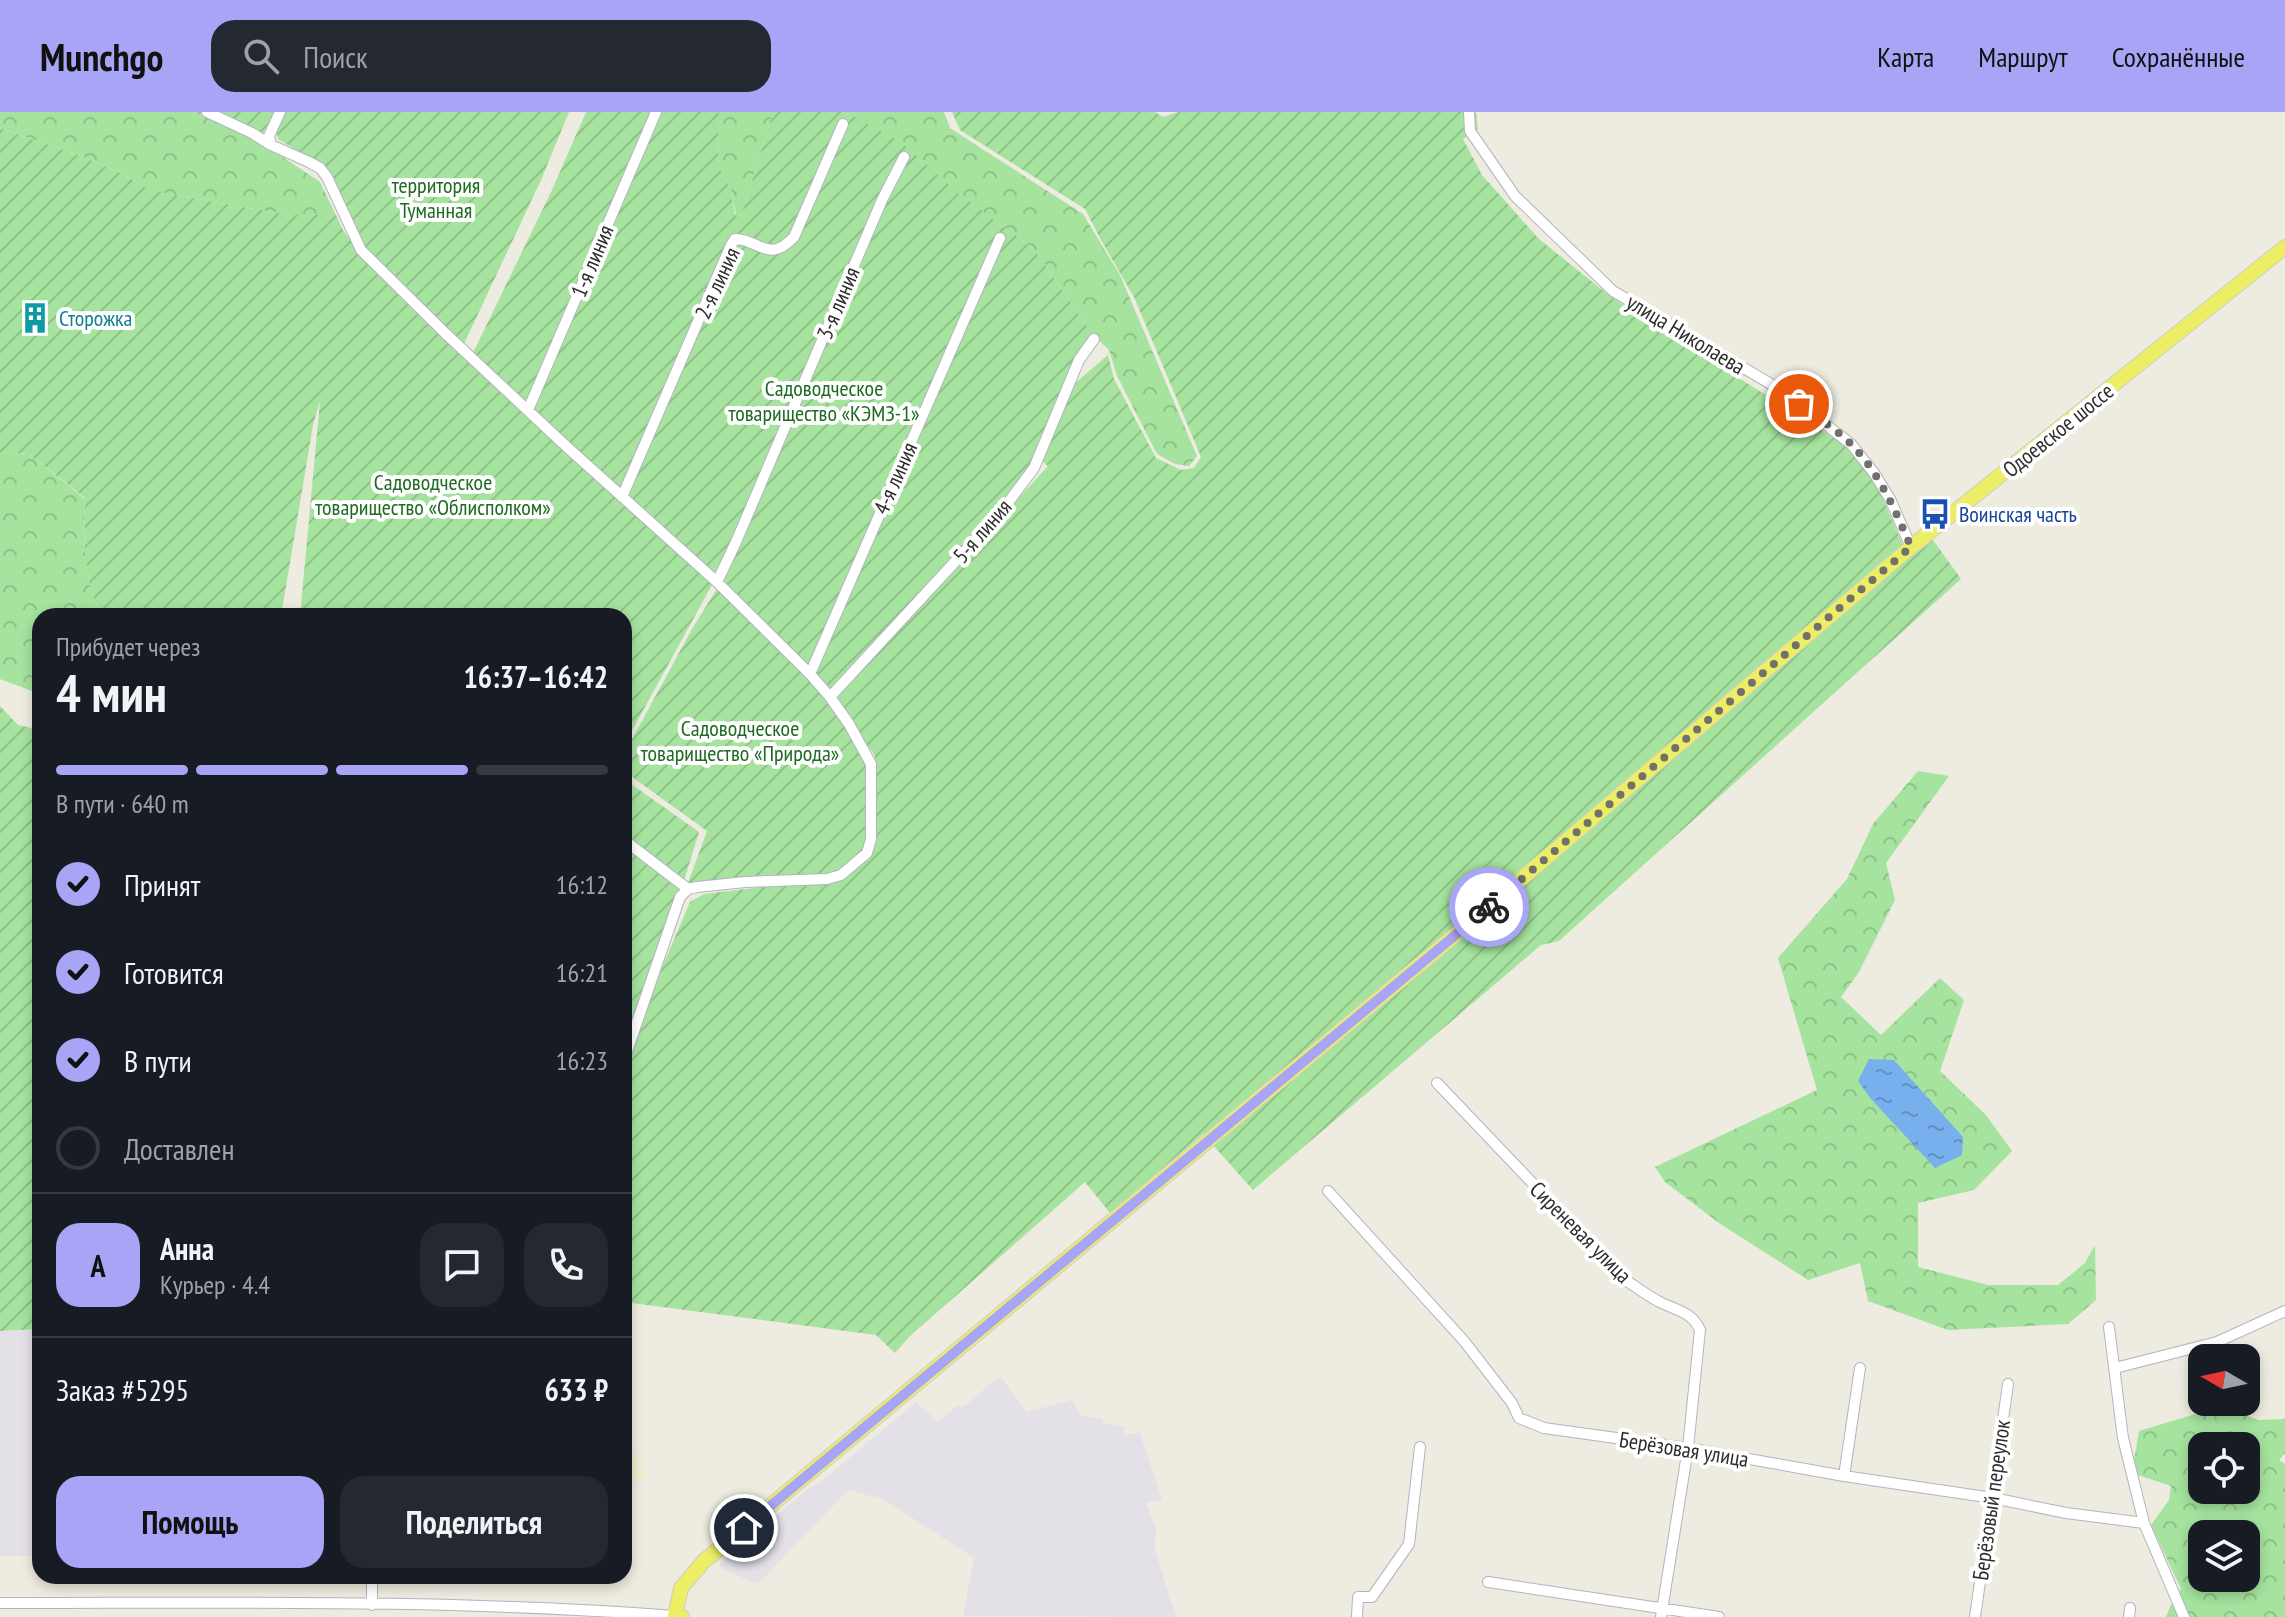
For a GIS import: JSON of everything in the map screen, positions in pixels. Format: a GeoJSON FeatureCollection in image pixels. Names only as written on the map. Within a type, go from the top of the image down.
{"type":"FeatureCollection","features":[{"type":"Feature","properties":{"kind":"main road","name":"Одоевское шоссе"},"geometry":{"type":"LineString","coordinates":[[679,1616],[681,1588],[704,1561],[1450,940],[1911,547],[2285,247]]}},
{"type":"Feature","properties":{"kind":"street"},"geometry":{"type":"LineString","coordinates":[[207,112],[320,168],[361,250],[445,333],[717,582],[810,674],[849,724],[871,764],[871,839],[867,853],[841,875],[827,879],[745,882],[688,889],[680,897],[632,1037]]}},
{"type":"Feature","properties":{"kind":"street"},"geometry":{"type":"LineString","coordinates":[[271,145],[269,136],[280,112]]}},
{"type":"Feature","properties":{"kind":"street","name":"1-я линия"},"geometry":{"type":"LineString","coordinates":[[528,410],[656,112]]}},
{"type":"Feature","properties":{"kind":"street","name":"улица Николаева"},"geometry":{"type":"LineString","coordinates":[[1469,112],[1470,131],[1515,196],[1613,291],[1781,390],[1851,444],[1890,499],[1911,547]]}},
{"type":"Feature","properties":{"kind":"street","name":"2-я линия"},"geometry":{"type":"LineString","coordinates":[[622,497],[731,245],[735,239],[741,239],[767,250],[784,247],[794,237],[843,124]]}},
{"type":"Feature","properties":{"kind":"street","name":"3-я линия"},"geometry":{"type":"LineString","coordinates":[[717,582],[882,200],[904,157]]}},
{"type":"Feature","properties":{"kind":"street","name":"4-я линия"},"geometry":{"type":"LineString","coordinates":[[810,674],[1000,238]]}},
{"type":"Feature","properties":{"kind":"street","name":"5-я линия"},"geometry":{"type":"LineString","coordinates":[[830,697],[1001,512],[1034,468],[1079,360],[1094,339]]}},
{"type":"Feature","properties":{"kind":"street"},"geometry":{"type":"LineString","coordinates":[[632,846],[688,889]]}},
{"type":"Feature","properties":{"kind":"street","name":"Сиреневая улица"},"geometry":{"type":"LineString","coordinates":[[1437,1083],[1624,1279],[1658,1301],[1696,1319],[1700,1330],[1688,1448],[1661,1613]]}},
{"type":"Feature","properties":{"kind":"street","name":"Берёзовая улица"},"geometry":{"type":"LineString","coordinates":[[1328,1191],[1464,1341],[1512,1403],[1519,1418],[1544,1428],[1688,1448],[1993,1498],[2066,1513],[2144,1523]]}},
{"type":"Feature","properties":{"kind":"street"},"geometry":{"type":"LineString","coordinates":[[2115,1368],[2217,1342],[2285,1311]]}},
{"type":"Feature","properties":{"kind":"street"},"geometry":{"type":"LineString","coordinates":[[2109,1327],[2123,1438],[2144,1523],[2184,1617]]}},
{"type":"Feature","properties":{"kind":"street"},"geometry":{"type":"LineString","coordinates":[[1844,1476],[1860,1368]]}},
{"type":"Feature","properties":{"kind":"street","name":"Берёзовый переулок"},"geometry":{"type":"LineString","coordinates":[[1975,1617],[2008,1384]]}},
{"type":"Feature","properties":{"kind":"street"},"geometry":{"type":"LineString","coordinates":[[1357,1617],[1358,1597],[1372,1597],[1409,1544],[1420,1447]]}},
{"type":"Feature","properties":{"kind":"street"},"geometry":{"type":"LineString","coordinates":[[1488,1582],[1661,1613],[1719,1617]]}},
{"type":"Feature","properties":{"kind":"street"},"geometry":{"type":"LineString","coordinates":[[372,1584],[372,1605]]}},
{"type":"Feature","properties":{"kind":"street"},"geometry":{"type":"LineString","coordinates":[[0,1603],[372,1605],[593,1610],[679,1616]]}},
{"type":"Feature","properties":{"kind":"shaded area"},"geometry":{"type":"Polygon","coordinates":[[[32,1329],[32,1556],[0,1556],[0,1331],[32,1329]]]}},
{"type":"Feature","properties":{"kind":"shaded area"},"geometry":{"type":"Polygon","coordinates":[[[1000,1376],[1027,1412],[1072,1400],[1081,1416],[1125,1426],[1123,1435],[1140,1433],[1162,1500],[1146,1502],[1156,1529],[1155,1550],[1176,1617],[963,1616],[974,1558],[885,1500],[848,1490],[758,1584],[719,1565],[916,1402],[938,1422],[957,1406],[963,1407],[1000,1376]]]}},
{"type":"Feature","properties":{"kind":"shaded area"},"geometry":{"type":"Polygon","coordinates":[[[632,1453],[649,1475],[632,1483],[632,1453]]]}},
{"type":"Feature","properties":{"kind":"green space"},"geometry":{"type":"Polygon","coordinates":[[[0,112],[193,112],[259,141],[320,182],[336,215],[289,215],[152,191],[119,172],[0,128],[0,112]]]}},
{"type":"Feature","properties":{"kind":"green space"},"geometry":{"type":"Polygon","coordinates":[[[193,112],[274,112],[259,141],[193,112]]]}},
{"type":"Feature","properties":{"kind":"green space","name":"территория Туманная"},"geometry":{"type":"Polygon","coordinates":[[[286,112],[569,112],[541,180],[462,348],[366,253],[325,167],[278,139],[276,131],[286,112]]]}},
{"type":"Feature","properties":{"kind":"green space","name":"Садоводческое товарищество «КЭМЗ-1»"},"geometry":{"type":"Polygon","coordinates":[[[586,112],[719,112],[718,166],[730,187],[735,215],[741,216],[773,112],[845,112],[900,141],[960,195],[1033,248],[1092,333],[1079,352],[1030,468],[1003,506],[831,692],[472,355],[586,112]]]}},
{"type":"Feature","properties":{"kind":"green space"},"geometry":{"type":"Polygon","coordinates":[[[719,112],[773,112],[741,216],[736,215],[730,187],[718,166],[719,112]]]}},
{"type":"Feature","properties":{"kind":"green space"},"geometry":{"type":"Polygon","coordinates":[[[845,112],[944,112],[950,128],[1083,214],[1120,275],[1197,456],[1189,466],[1175,464],[1157,454],[1117,376],[1109,350],[1092,333],[1033,248],[845,112]]]}},
{"type":"Feature","properties":{"kind":"green space"},"geometry":{"type":"Polygon","coordinates":[[[952,112],[1155,112],[1163,117],[1178,112],[1476,112],[1478,130],[1463,139],[1482,175],[1539,239],[1611,297],[1845,445],[1872,474],[1909,559],[1933,540],[1961,579],[1559,941],[1541,945],[1253,1190],[1203,1134],[1110,1213],[1085,1182],[909,1337],[895,1353],[876,1335],[632,1303],[632,1050],[690,902],[704,894],[845,877],[866,861],[875,835],[875,756],[835,699],[1048,466],[1041,460],[1074,384],[1108,355],[1114,379],[1156,458],[1181,470],[1194,468],[1201,457],[1134,297],[1085,209],[960,130],[952,112]]]}},
{"type":"Feature","properties":{"kind":"green space","name":"Садоводческое товарищество «Облисполком»"},"geometry":{"type":"Polygon","coordinates":[[[0,128],[119,172],[152,191],[289,215],[336,215],[364,258],[713,583],[632,730],[632,608],[301,608],[320,401],[313,425],[282,608],[99,608],[88,574],[85,498],[29,454],[0,452],[0,128]]]}},
{"type":"Feature","properties":{"kind":"green space"},"geometry":{"type":"Polygon","coordinates":[[[0,452],[29,454],[85,499],[88,574],[99,608],[32,608],[32,691],[0,679],[0,452]]]}},
{"type":"Feature","properties":{"kind":"green space","name":"Садоводческое товарищество «Природа»"},"geometry":{"type":"Polygon","coordinates":[[[718,587],[803,671],[842,718],[857,743],[867,767],[869,783],[868,841],[865,852],[834,875],[688,883],[707,831],[632,777],[632,739],[718,587]]]}},
{"type":"Feature","properties":{"kind":"green space"},"geometry":{"type":"Polygon","coordinates":[[[0,706],[18,725],[32,728],[32,1329],[0,1331],[0,706]]]}},
{"type":"Feature","properties":{"kind":"green space"},"geometry":{"type":"Polygon","coordinates":[[[1918,771],[1949,776],[1886,863],[1895,900],[1859,972],[1841,997],[1881,1035],[1940,978],[1964,1000],[1940,1071],[1986,1115],[2012,1151],[1974,1190],[1918,1203],[1918,1267],[1988,1285],[2058,1285],[2085,1263],[2095,1245],[2096,1300],[2068,1324],[1948,1330],[1868,1301],[1860,1263],[1808,1280],[1719,1223],[1665,1182],[1655,1167],[1817,1090],[1778,958],[1847,879],[1873,824],[1918,771]]]}},
{"type":"Feature","properties":{"kind":"green space"},"geometry":{"type":"Polygon","coordinates":[[[632,785],[699,832],[632,1024],[632,785]]]}},
{"type":"Feature","properties":{"kind":"green space"},"geometry":{"type":"Polygon","coordinates":[[[2189,1416],[2285,1419],[2285,1453],[2279,1460],[2285,1464],[2285,1617],[2166,1617],[2181,1589],[2151,1525],[2169,1500],[2171,1486],[2132,1473],[2139,1431],[2189,1416]]]}},
{"type":"Feature","properties":{"kind":"water"},"geometry":{"type":"Polygon","coordinates":[[[1869,1059],[1894,1060],[1963,1137],[1962,1155],[1935,1168],[1858,1081],[1869,1059]]]}},
{"type":"Feature","properties":{"kind":"way so far"},"geometry":{"type":"LineString","coordinates":[[1489,907],[1911,547],[1890,499],[1874,473],[1851,444],[1799,404]]}},
{"type":"Feature","properties":{"kind":"place","name":"Сторожка"},"geometry":{"type":"Point","coordinates":[35,318]}},
{"type":"Feature","properties":{"kind":"place","name":"Воинская часть"},"geometry":{"type":"Point","coordinates":[1935,514]}},
{"type":"Feature","properties":{"kind":"route"},"geometry":{"type":"LineString","coordinates":[[744,1528],[1489,907]]}}]}
